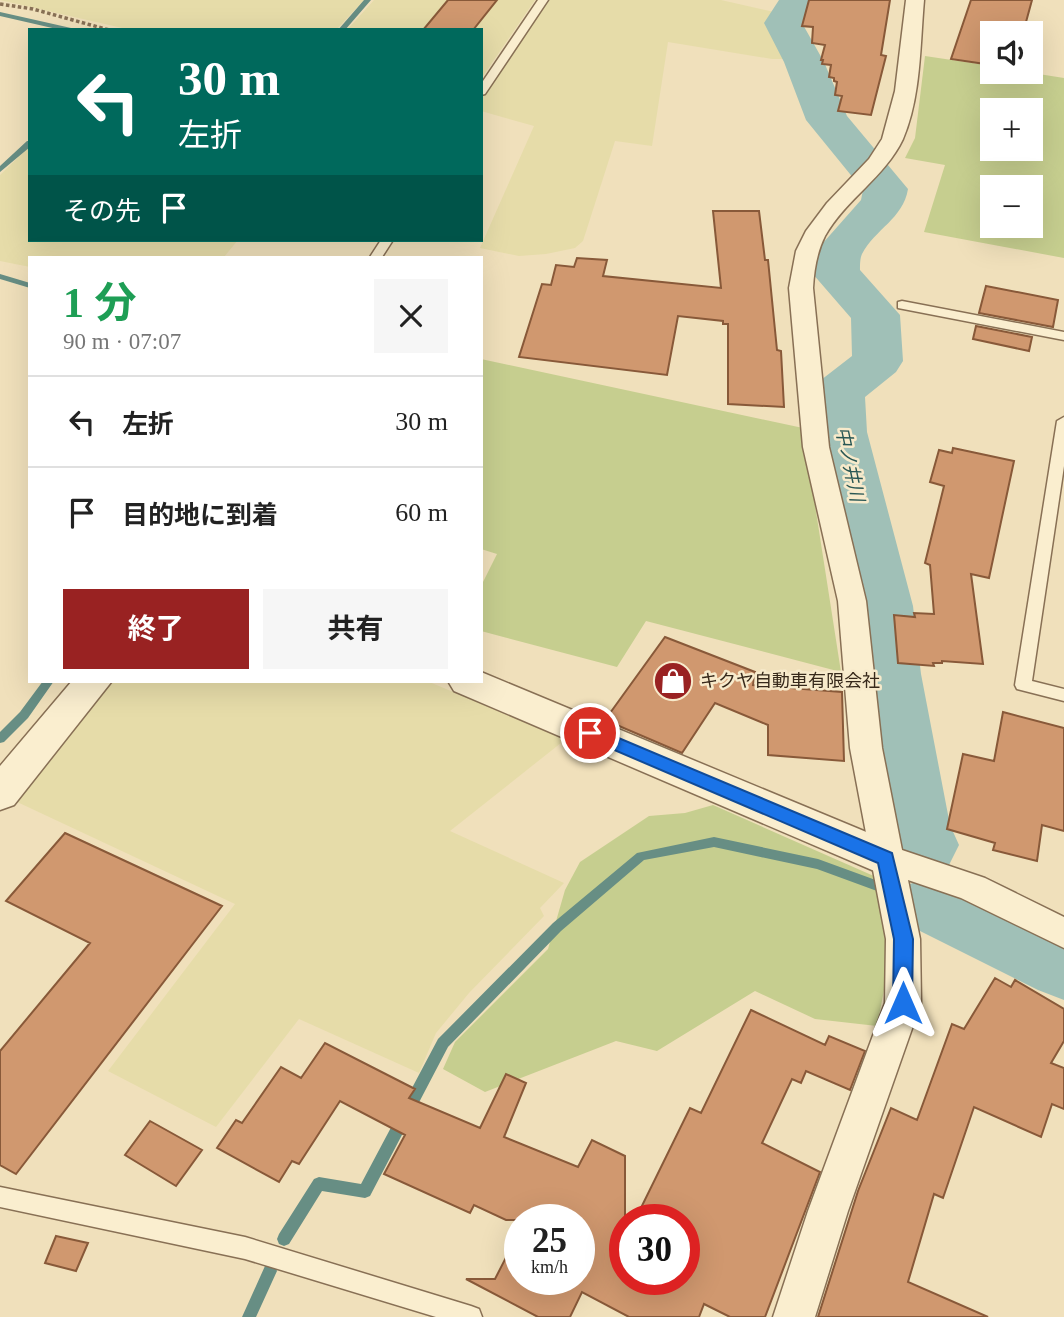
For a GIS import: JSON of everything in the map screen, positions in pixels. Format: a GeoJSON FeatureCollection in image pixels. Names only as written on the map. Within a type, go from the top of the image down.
{"type":"FeatureCollection","features":[{"type":"Feature","properties":{"kind":"street"},"geometry":{"type":"LineString","coordinates":[[794,1317],[828,1211],[903,1003],[903,939],[866,748],[852,601],[816,447],[801,288],[804,261],[817,231],[871,170],[892,139],[900,114],[915,0]]}},
{"type":"Feature","properties":{"kind":"street"},"geometry":{"type":"LineString","coordinates":[[0,794],[91,683]]}},
{"type":"Feature","properties":{"kind":"street"},"geometry":{"type":"LineString","coordinates":[[472,683],[886,858],[973,888],[1064,933]]}},
{"type":"Feature","properties":{"kind":"lane"},"geometry":{"type":"LineString","coordinates":[[483,89],[543,0]]}},
{"type":"Feature","properties":{"kind":"lane"},"geometry":{"type":"LineString","coordinates":[[902,305],[1064,336]]}},
{"type":"Feature","properties":{"kind":"lane"},"geometry":{"type":"LineString","coordinates":[[1064,421],[1023,685],[1064,695]]}},
{"type":"Feature","properties":{"kind":"lane"},"geometry":{"type":"LineString","coordinates":[[0,1197],[245,1248],[471,1317]]}},
{"type":"Feature","properties":{"kind":"path"},"geometry":{"type":"LineString","coordinates":[[0,4],[33,9],[102,28]]}},
{"type":"Feature","properties":{"kind":"shaded area"},"geometry":{"type":"Polygon","coordinates":[[[0,0],[364,0],[338,28],[122,28],[0,0]]]}},
{"type":"Feature","properties":{"kind":"shaded area"},"geometry":{"type":"Polygon","coordinates":[[[374,0],[535,0],[483,76],[483,28],[349,28],[374,0]]]}},
{"type":"Feature","properties":{"kind":"shaded area"},"geometry":{"type":"Polygon","coordinates":[[[549,0],[721,0],[774,12],[771,22],[792,59],[772,59],[668,42],[652,146],[615,141],[583,241],[575,248],[546,254],[519,256],[480,248],[534,126],[483,112],[483,96],[549,0]]]}},
{"type":"Feature","properties":{"kind":"shaded area"},"geometry":{"type":"Polygon","coordinates":[[[28,148],[28,242],[236,242],[225,256],[28,256],[28,267],[0,261],[0,175],[28,148]]]}},
{"type":"Feature","properties":{"kind":"shaded area"},"geometry":{"type":"Polygon","coordinates":[[[110,683],[432,683],[566,739],[450,831],[564,883],[540,908],[544,916],[469,993],[436,1033],[419,1073],[299,1019],[216,1127],[108,1071],[235,904],[15,801],[110,683]]]}},
{"type":"Feature","properties":{"kind":"green space"},"geometry":{"type":"Polygon","coordinates":[[[925,56],[980,64],[980,84],[1043,84],[1043,75],[1064,78],[1064,258],[924,232],[945,165],[905,158],[915,138],[925,56]]]}},
{"type":"Feature","properties":{"kind":"green space"},"geometry":{"type":"Polygon","coordinates":[[[483,359],[803,428],[841,672],[646,621],[617,667],[483,632],[483,582],[497,554],[483,550],[483,359]]]}},
{"type":"Feature","properties":{"kind":"green space"},"geometry":{"type":"Polygon","coordinates":[[[713,805],[876,877],[891,955],[877,1026],[815,1019],[755,991],[657,1051],[616,1041],[485,1092],[443,1069],[455,1042],[548,949],[565,890],[580,862],[649,816],[685,813],[713,805]]]}},
{"type":"Feature","properties":{"kind":"building"},"geometry":{"type":"Polygon","coordinates":[[[448,0],[497,0],[475,28],[425,28],[448,0]]]}},
{"type":"Feature","properties":{"kind":"building"},"geometry":{"type":"Polygon","coordinates":[[[809,0],[890,0],[881,55],[886,56],[871,115],[838,111],[842,96],[835,95],[837,82],[829,77],[831,65],[822,64],[821,60],[825,45],[812,43],[813,27],[802,26],[809,0]]]}},
{"type":"Feature","properties":{"kind":"building"},"geometry":{"type":"Polygon","coordinates":[[[971,0],[1032,0],[1026,21],[980,21],[980,63],[951,59],[971,0]]]}},
{"type":"Feature","properties":{"kind":"building"},"geometry":{"type":"Polygon","coordinates":[[[713,211],[759,211],[765,260],[768,260],[777,350],[781,351],[784,407],[728,404],[728,324],[723,324],[723,321],[678,316],[667,375],[519,357],[542,284],[551,285],[556,265],[574,267],[577,258],[607,260],[603,276],[721,288],[713,211]]]}},
{"type":"Feature","properties":{"kind":"building"},"geometry":{"type":"Polygon","coordinates":[[[986,286],[1058,300],[1053,327],[979,313],[986,286]]]}},
{"type":"Feature","properties":{"kind":"building"},"geometry":{"type":"Polygon","coordinates":[[[976,326],[1032,337],[1029,351],[973,339],[976,326]]]}},
{"type":"Feature","properties":{"kind":"building"},"geometry":{"type":"Polygon","coordinates":[[[953,448],[1014,461],[989,578],[971,574],[983,664],[942,661],[933,663],[934,666],[898,663],[894,615],[915,617],[914,613],[934,614],[930,565],[925,563],[944,486],[930,482],[939,450],[952,453],[953,448]]]}},
{"type":"Feature","properties":{"kind":"building"},"geometry":{"type":"Polygon","coordinates":[[[665,637],[755,672],[753,685],[842,692],[844,761],[768,755],[768,725],[715,703],[682,753],[605,720],[665,637]]]}},
{"type":"Feature","properties":{"kind":"building"},"geometry":{"type":"Polygon","coordinates":[[[1003,712],[1064,728],[1064,831],[1042,825],[1037,861],[993,850],[995,843],[947,829],[963,754],[994,761],[1003,712]]]}},
{"type":"Feature","properties":{"kind":"building"},"geometry":{"type":"Polygon","coordinates":[[[65,833],[222,906],[16,1174],[0,1165],[0,1051],[90,943],[6,901],[65,833]]]}},
{"type":"Feature","properties":{"kind":"building"},"geometry":{"type":"Polygon","coordinates":[[[995,978],[1011,987],[1015,980],[1064,1009],[1064,1041],[1051,1063],[1064,1068],[1064,1109],[1052,1104],[1041,1137],[974,1107],[943,1198],[934,1194],[908,1282],[988,1317],[818,1317],[858,1191],[891,1108],[917,1120],[952,1024],[964,1029],[995,978]]]}},
{"type":"Feature","properties":{"kind":"building"},"geometry":{"type":"Polygon","coordinates":[[[751,1010],[825,1045],[829,1036],[865,1051],[850,1090],[806,1071],[801,1083],[792,1079],[762,1143],[820,1172],[765,1317],[730,1317],[704,1304],[699,1317],[629,1317],[588,1295],[595,1295],[595,1204],[504,1204],[504,1219],[474,1205],[470,1213],[384,1174],[405,1135],[340,1101],[299,1164],[292,1161],[279,1182],[217,1148],[236,1120],[242,1123],[281,1067],[301,1078],[325,1043],[415,1089],[409,1098],[480,1128],[506,1074],[526,1083],[504,1137],[578,1167],[592,1140],[625,1156],[625,1204],[609,1204],[609,1295],[700,1295],[700,1204],[643,1204],[690,1108],[701,1113],[751,1010]]]}},
{"type":"Feature","properties":{"kind":"building"},"geometry":{"type":"Polygon","coordinates":[[[150,1121],[202,1150],[176,1186],[125,1155],[150,1121]]]}},
{"type":"Feature","properties":{"kind":"building"},"geometry":{"type":"Polygon","coordinates":[[[56,1236],[88,1243],[76,1271],[45,1263],[56,1236]]]}},
{"type":"Feature","properties":{"kind":"building"},"geometry":{"type":"Polygon","coordinates":[[[504,1261],[504,1295],[581,1295],[570,1317],[538,1317],[466,1279],[495,1279],[504,1261]]]}},
{"type":"Feature","properties":{"kind":"waterway"},"geometry":{"type":"LineString","coordinates":[[343,28],[368,0]]}},
{"type":"Feature","properties":{"kind":"waterway","name":"中ノ井川"},"geometry":{"type":"LineString","coordinates":[[802,0],[789,11],[783,23],[804,62],[827,120],[886,189],[883,203],[838,252],[836,273],[875,315],[878,361],[839,392],[840,432],[883,606],[890,674],[916,825],[925,845]]}},
{"type":"Feature","properties":{"kind":"waterway"},"geometry":{"type":"LineString","coordinates":[[0,14],[62,28]]}},
{"type":"Feature","properties":{"kind":"waterway"},"geometry":{"type":"LineString","coordinates":[[0,170],[28,145]]}},
{"type":"Feature","properties":{"kind":"waterway"},"geometry":{"type":"LineString","coordinates":[[0,276],[28,285]]}},
{"type":"Feature","properties":{"kind":"waterway"},"geometry":{"type":"LineString","coordinates":[[0,739],[24,715],[48,683]]}},
{"type":"Feature","properties":{"kind":"waterway"},"geometry":{"type":"LineString","coordinates":[[284,1239],[319,1184],[365,1191],[443,1043],[557,927],[641,856],[714,842],[818,864],[877,886]]}},
{"type":"Feature","properties":{"kind":"waterway","name":"中ノ井川"},"geometry":{"type":"LineString","coordinates":[[935,905],[1064,968]]}},
{"type":"Feature","properties":{"kind":"waterway"},"geometry":{"type":"LineString","coordinates":[[249,1317],[270,1271]]}},
{"type":"Feature","properties":{"kind":"place","name":"キクヤ自動車有限会社"},"geometry":{"type":"Point","coordinates":[673,681]}},
{"type":"Feature","properties":{"kind":"route"},"geometry":{"type":"LineString","coordinates":[[590,733],[886,858],[903,939],[903,1003]]}}]}
